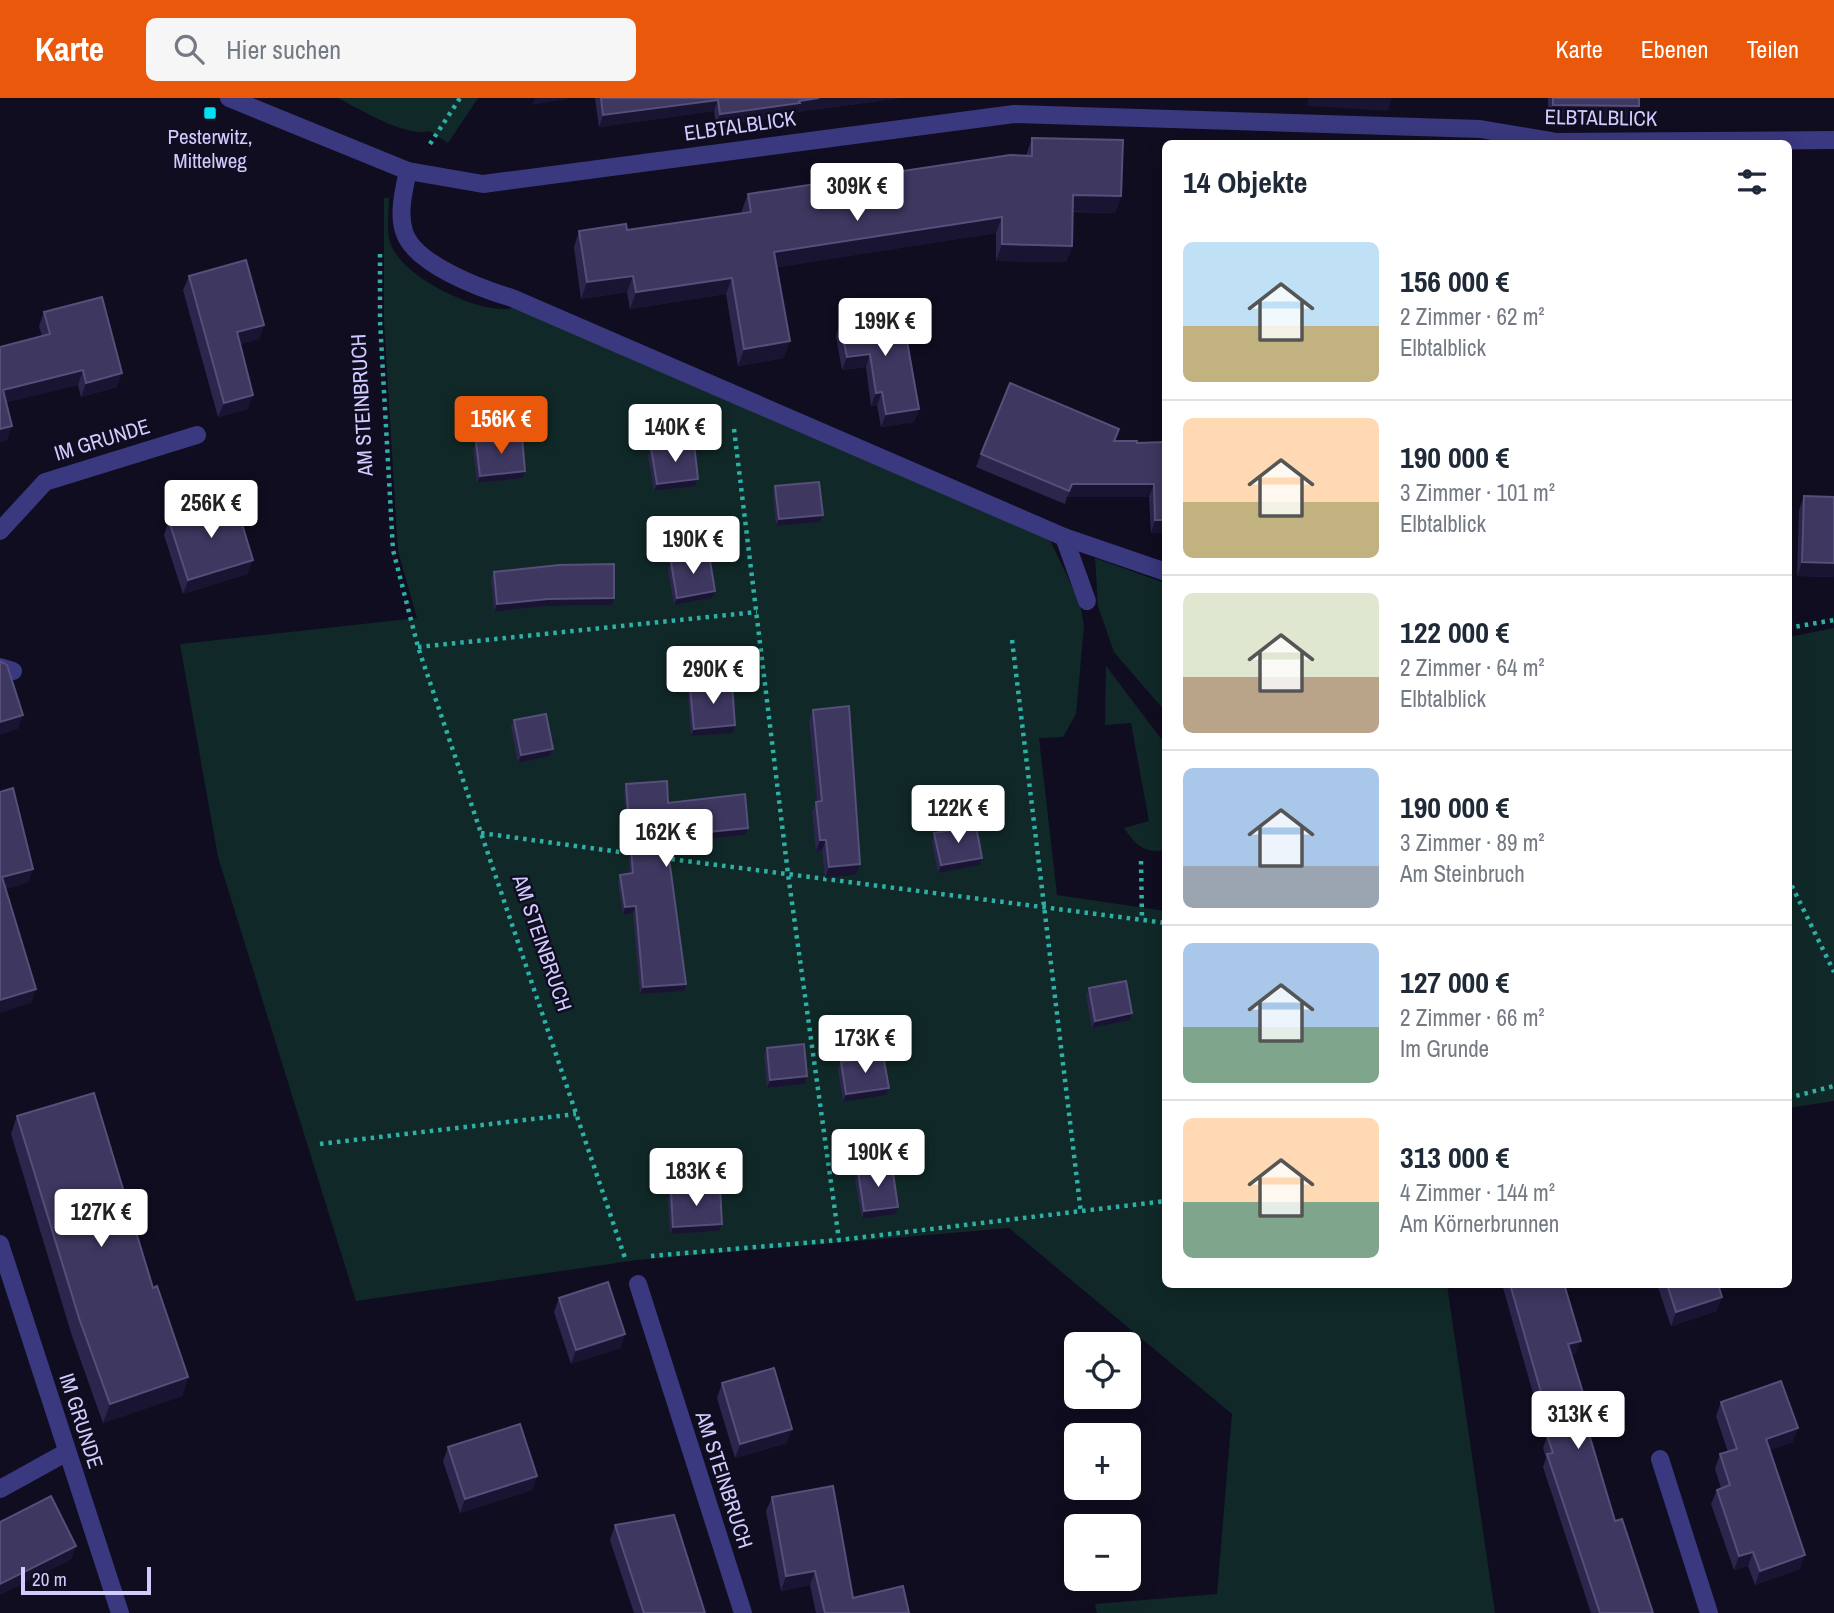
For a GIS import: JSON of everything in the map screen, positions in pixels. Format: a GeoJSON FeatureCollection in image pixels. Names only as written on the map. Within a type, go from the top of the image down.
{"type":"FeatureCollection","features":[{"type":"Feature","properties":{"kind":"street","name":"ELBTALBLICK"},"geometry":{"type":"LineString","coordinates":[[229,98],[408,172],[483,184],[1014,114],[1480,129],[1545,140]]}},
{"type":"Feature","properties":{"kind":"street","name":"ELBTALBLICK"},"geometry":{"type":"LineString","coordinates":[[1792,140],[1834,140]]}},
{"type":"Feature","properties":{"kind":"street"},"geometry":{"type":"LineString","coordinates":[[408,172],[403,194],[404,232],[417,253],[476,287],[512,298],[1064,537],[1162,571]]}},
{"type":"Feature","properties":{"kind":"street","name":"IM GRUNDE"},"geometry":{"type":"LineString","coordinates":[[0,531],[45,482],[197,435]]}},
{"type":"Feature","properties":{"kind":"street"},"geometry":{"type":"LineString","coordinates":[[1064,537],[1087,601]]}},
{"type":"Feature","properties":{"kind":"street","name":"IM GRUNDE"},"geometry":{"type":"LineString","coordinates":[[0,1244],[120,1613]]}},
{"type":"Feature","properties":{"kind":"street","name":"AM STEINBRUCH"},"geometry":{"type":"LineString","coordinates":[[638,1284],[743,1613]]}},
{"type":"Feature","properties":{"kind":"street"},"geometry":{"type":"LineString","coordinates":[[0,1489],[67,1452]]}},
{"type":"Feature","properties":{"kind":"street"},"geometry":{"type":"LineString","coordinates":[[1660,1459],[1709,1613]]}},
{"type":"Feature","properties":{"kind":"path"},"geometry":{"type":"LineString","coordinates":[[408,172],[460,98]]}},
{"type":"Feature","properties":{"kind":"path","name":"AM STEINBRUCH"},"geometry":{"type":"LineString","coordinates":[[380,271],[393,550],[418,647],[625,1259],[839,1240]]}},
{"type":"Feature","properties":{"kind":"path"},"geometry":{"type":"LineString","coordinates":[[736,395],[732,410],[788,874],[839,1240],[1162,1202]]}},
{"type":"Feature","properties":{"kind":"path"},"geometry":{"type":"LineString","coordinates":[[418,647],[757,612]]}},
{"type":"Feature","properties":{"kind":"path"},"geometry":{"type":"LineString","coordinates":[[1792,627],[1834,620]]}},
{"type":"Feature","properties":{"kind":"path"},"geometry":{"type":"LineString","coordinates":[[1012,640],[1081,1213]]}},
{"type":"Feature","properties":{"kind":"path"},"geometry":{"type":"LineString","coordinates":[[481,833],[641,855]]}},
{"type":"Feature","properties":{"kind":"path"},"geometry":{"type":"LineString","coordinates":[[655,856],[1162,922]]}},
{"type":"Feature","properties":{"kind":"path"},"geometry":{"type":"LineString","coordinates":[[1141,861],[1142,920]]}},
{"type":"Feature","properties":{"kind":"path"},"geometry":{"type":"LineString","coordinates":[[1792,886],[1834,972]]}},
{"type":"Feature","properties":{"kind":"path"},"geometry":{"type":"LineString","coordinates":[[1792,1097],[1834,1086]]}},
{"type":"Feature","properties":{"kind":"path"},"geometry":{"type":"LineString","coordinates":[[320,1144],[576,1114]]}},
{"type":"Feature","properties":{"kind":"green space"},"geometry":{"type":"Polygon","coordinates":[[[338,98],[478,98],[448,143],[430,131],[420,132],[396,127],[338,98]]]}},
{"type":"Feature","properties":{"kind":"green space"},"geometry":{"type":"Polygon","coordinates":[[[384,198],[389,198],[389,237],[397,255],[409,268],[443,291],[482,306],[514,308],[1050,540],[1080,603],[1084,626],[1076,714],[1063,737],[1039,738],[1057,895],[1162,911],[1162,1288],[1447,1288],[1495,1613],[1097,1613],[1095,1604],[1217,1594],[1232,1414],[1141,1338],[1141,1332],[1134,1332],[1009,1228],[637,1260],[356,1301],[218,857],[180,644],[417,618],[398,551],[384,322],[384,198]]]}},
{"type":"Feature","properties":{"kind":"green space"},"geometry":{"type":"Polygon","coordinates":[[[1095,558],[1162,582],[1162,708],[1114,652],[1098,606],[1095,558]]]}},
{"type":"Feature","properties":{"kind":"green space"},"geometry":{"type":"Polygon","coordinates":[[[1834,628],[1834,1101],[1792,1108],[1792,636],[1834,628]]]}},
{"type":"Feature","properties":{"kind":"green space"},"geometry":{"type":"Polygon","coordinates":[[[1106,666],[1162,740],[1162,850],[1146,849],[1132,839],[1124,828],[1149,821],[1131,723],[1105,725],[1106,666]]]}},
{"type":"Feature","properties":{"kind":"building"},"geometry":{"type":"Polygon","coordinates":[[[601,98],[819,98],[720,114],[718,100],[603,115],[601,98]]]}},
{"type":"Feature","properties":{"kind":"building"},"geometry":{"type":"Polygon","coordinates":[[[1553,98],[1639,98],[1639,106],[1553,105],[1553,98]]]}},
{"type":"Feature","properties":{"kind":"building"},"geometry":{"type":"Polygon","coordinates":[[[1032,138],[1123,140],[1121,196],[1073,195],[1072,246],[1002,244],[1002,217],[774,252],[790,341],[744,349],[732,278],[636,292],[633,276],[587,282],[579,231],[626,224],[627,230],[751,212],[748,194],[1010,155],[1032,156],[1032,138]]]}},
{"type":"Feature","properties":{"kind":"building"},"geometry":{"type":"Polygon","coordinates":[[[246,260],[264,325],[237,332],[253,395],[224,403],[189,276],[246,260]]]}},
{"type":"Feature","properties":{"kind":"building"},"geometry":{"type":"Polygon","coordinates":[[[102,297],[122,373],[86,383],[83,370],[3,390],[12,426],[0,429],[0,347],[50,334],[44,312],[102,297]]]}},
{"type":"Feature","properties":{"kind":"building"},"geometry":{"type":"Polygon","coordinates":[[[902,313],[919,409],[886,414],[882,392],[876,393],[870,354],[847,357],[840,323],[902,313]]]}},
{"type":"Feature","properties":{"kind":"building"},"geometry":{"type":"Polygon","coordinates":[[[1010,383],[1119,429],[1114,441],[1162,442],[1162,520],[1155,520],[1154,484],[1072,484],[1069,491],[981,454],[1010,383]]]}},
{"type":"Feature","properties":{"kind":"building"},"geometry":{"type":"Polygon","coordinates":[[[522,437],[525,471],[480,476],[476,442],[522,437]]]}},
{"type":"Feature","properties":{"kind":"building"},"geometry":{"type":"Polygon","coordinates":[[[694,444],[698,479],[657,484],[651,448],[694,444]]]}},
{"type":"Feature","properties":{"kind":"building"},"geometry":{"type":"Polygon","coordinates":[[[819,482],[823,515],[779,519],[775,486],[819,482]]]}},
{"type":"Feature","properties":{"kind":"building"},"geometry":{"type":"Polygon","coordinates":[[[1804,496],[1834,497],[1834,563],[1802,562],[1804,496]]]}},
{"type":"Feature","properties":{"kind":"building"},"geometry":{"type":"Polygon","coordinates":[[[235,501],[253,560],[188,580],[169,521],[235,501]]]}},
{"type":"Feature","properties":{"kind":"building"},"geometry":{"type":"Polygon","coordinates":[[[709,555],[715,591],[677,598],[671,562],[709,555]]]}},
{"type":"Feature","properties":{"kind":"building"},"geometry":{"type":"Polygon","coordinates":[[[614,564],[614,598],[548,599],[497,604],[494,572],[559,565],[614,564]]]}},
{"type":"Feature","properties":{"kind":"building"},"geometry":{"type":"Polygon","coordinates":[[[0,661],[7,665],[23,715],[0,722],[0,661]]]}},
{"type":"Feature","properties":{"kind":"building"},"geometry":{"type":"Polygon","coordinates":[[[732,684],[735,725],[694,729],[690,687],[732,684]]]}},
{"type":"Feature","properties":{"kind":"building"},"geometry":{"type":"Polygon","coordinates":[[[849,706],[860,864],[829,867],[826,840],[820,840],[816,802],[822,801],[813,710],[849,706]]]}},
{"type":"Feature","properties":{"kind":"building"},"geometry":{"type":"Polygon","coordinates":[[[546,714],[553,749],[521,755],[514,720],[546,714]]]}},
{"type":"Feature","properties":{"kind":"building"},"geometry":{"type":"Polygon","coordinates":[[[667,781],[668,803],[745,794],[748,828],[666,836],[686,984],[643,987],[636,906],[625,907],[620,875],[633,873],[626,784],[667,781]]]}},
{"type":"Feature","properties":{"kind":"building"},"geometry":{"type":"Polygon","coordinates":[[[13,788],[33,869],[2,877],[36,989],[0,1000],[0,792],[13,788]]]}},
{"type":"Feature","properties":{"kind":"building"},"geometry":{"type":"Polygon","coordinates":[[[976,826],[982,858],[941,865],[934,833],[976,826]]]}},
{"type":"Feature","properties":{"kind":"building"},"geometry":{"type":"Polygon","coordinates":[[[1126,981],[1132,1013],[1095,1021],[1089,988],[1126,981]]]}},
{"type":"Feature","properties":{"kind":"building"},"geometry":{"type":"Polygon","coordinates":[[[804,1044],[807,1076],[770,1080],[767,1048],[804,1044]]]}},
{"type":"Feature","properties":{"kind":"building"},"geometry":{"type":"Polygon","coordinates":[[[883,1055],[889,1088],[846,1094],[841,1062],[883,1055]]]}},
{"type":"Feature","properties":{"kind":"building"},"geometry":{"type":"Polygon","coordinates":[[[94,1093],[153,1288],[157,1286],[188,1377],[110,1404],[79,1318],[17,1116],[94,1093]]]}},
{"type":"Feature","properties":{"kind":"building"},"geometry":{"type":"Polygon","coordinates":[[[892,1166],[898,1207],[864,1211],[858,1171],[892,1166]]]}},
{"type":"Feature","properties":{"kind":"building"},"geometry":{"type":"Polygon","coordinates":[[[720,1188],[722,1224],[673,1227],[671,1191],[720,1188]]]}},
{"type":"Feature","properties":{"kind":"building"},"geometry":{"type":"Polygon","coordinates":[[[608,1282],[625,1334],[576,1350],[559,1298],[608,1282]]]}},
{"type":"Feature","properties":{"kind":"building"},"geometry":{"type":"Polygon","coordinates":[[[1511,1288],[1565,1288],[1581,1341],[1568,1344],[1592,1422],[1586,1424],[1615,1521],[1622,1519],[1653,1613],[1600,1613],[1547,1454],[1553,1453],[1547,1435],[1553,1434],[1511,1288]]]}},
{"type":"Feature","properties":{"kind":"building"},"geometry":{"type":"Polygon","coordinates":[[[1668,1288],[1719,1288],[1722,1297],[1676,1312],[1668,1288]]]}},
{"type":"Feature","properties":{"kind":"building"},"geometry":{"type":"Polygon","coordinates":[[[774,1368],[792,1429],[740,1444],[722,1383],[774,1368]]]}},
{"type":"Feature","properties":{"kind":"building"},"geometry":{"type":"Polygon","coordinates":[[[1781,1381],[1798,1428],[1766,1439],[1805,1555],[1760,1571],[1753,1552],[1739,1556],[1717,1490],[1730,1485],[1720,1454],[1737,1449],[1721,1402],[1781,1381]]]}},
{"type":"Feature","properties":{"kind":"building"},"geometry":{"type":"Polygon","coordinates":[[[520,1424],[537,1476],[465,1499],[448,1447],[520,1424]]]}},
{"type":"Feature","properties":{"kind":"building"},"geometry":{"type":"Polygon","coordinates":[[[833,1486],[853,1598],[903,1586],[909,1613],[825,1613],[815,1571],[786,1576],[772,1497],[833,1486]]]}},
{"type":"Feature","properties":{"kind":"building"},"geometry":{"type":"Polygon","coordinates":[[[51,1496],[76,1546],[0,1584],[0,1522],[51,1496]]]}},
{"type":"Feature","properties":{"kind":"building"},"geometry":{"type":"Polygon","coordinates":[[[674,1515],[705,1613],[644,1613],[615,1525],[674,1515]]]}},
{"type":"Feature","properties":{"kind":"place","name":"Pesterwitz, Mittelweg"},"geometry":{"type":"Point","coordinates":[210,113]}}]}
